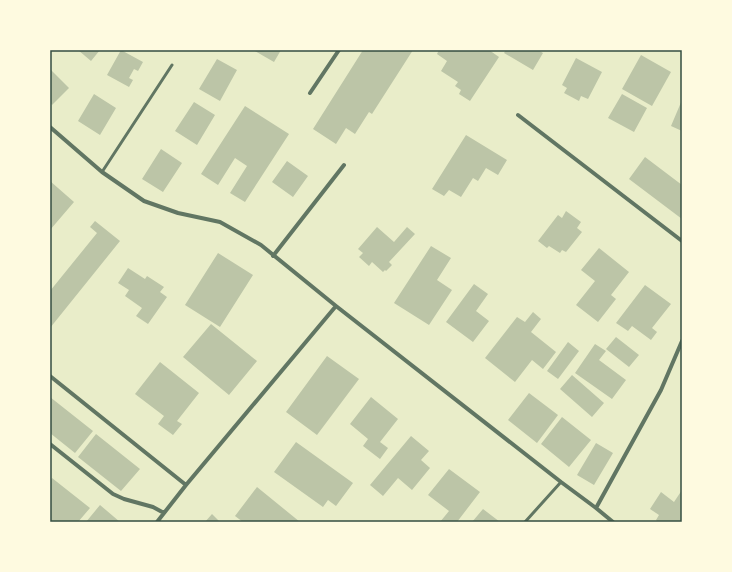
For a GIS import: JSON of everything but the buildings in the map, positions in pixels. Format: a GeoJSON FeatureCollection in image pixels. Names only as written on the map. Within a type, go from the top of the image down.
{"type":"FeatureCollection","features":[{"type":"Feature","properties":{"kind":"street"},"geometry":{"type":"LineString","coordinates":[[310,94],[339,50]]}},
{"type":"Feature","properties":{"kind":"street"},"geometry":{"type":"LineString","coordinates":[[518,115],[682,241]]}},
{"type":"Feature","properties":{"kind":"street"},"geometry":{"type":"LineString","coordinates":[[50,128],[102,172],[144,201],[178,213],[220,222],[260,245],[613,522]]}},
{"type":"Feature","properties":{"kind":"street"},"geometry":{"type":"LineString","coordinates":[[273,256],[344,165]]}},
{"type":"Feature","properties":{"kind":"street"},"geometry":{"type":"LineString","coordinates":[[157,522],[186,485],[336,306]]}},
{"type":"Feature","properties":{"kind":"street"},"geometry":{"type":"LineString","coordinates":[[596,508],[661,390],[682,342]]}},
{"type":"Feature","properties":{"kind":"street"},"geometry":{"type":"LineString","coordinates":[[50,376],[186,485]]}},
{"type":"Feature","properties":{"kind":"street"},"geometry":{"type":"LineString","coordinates":[[50,444],[113,494],[124,499],[153,507],[164,513]]}},
{"type":"Feature","properties":{"kind":"lane"},"geometry":{"type":"LineString","coordinates":[[102,172],[172,65]]}},
{"type":"Feature","properties":{"kind":"lane"},"geometry":{"type":"LineString","coordinates":[[525,522],[561,482]]}}]}
